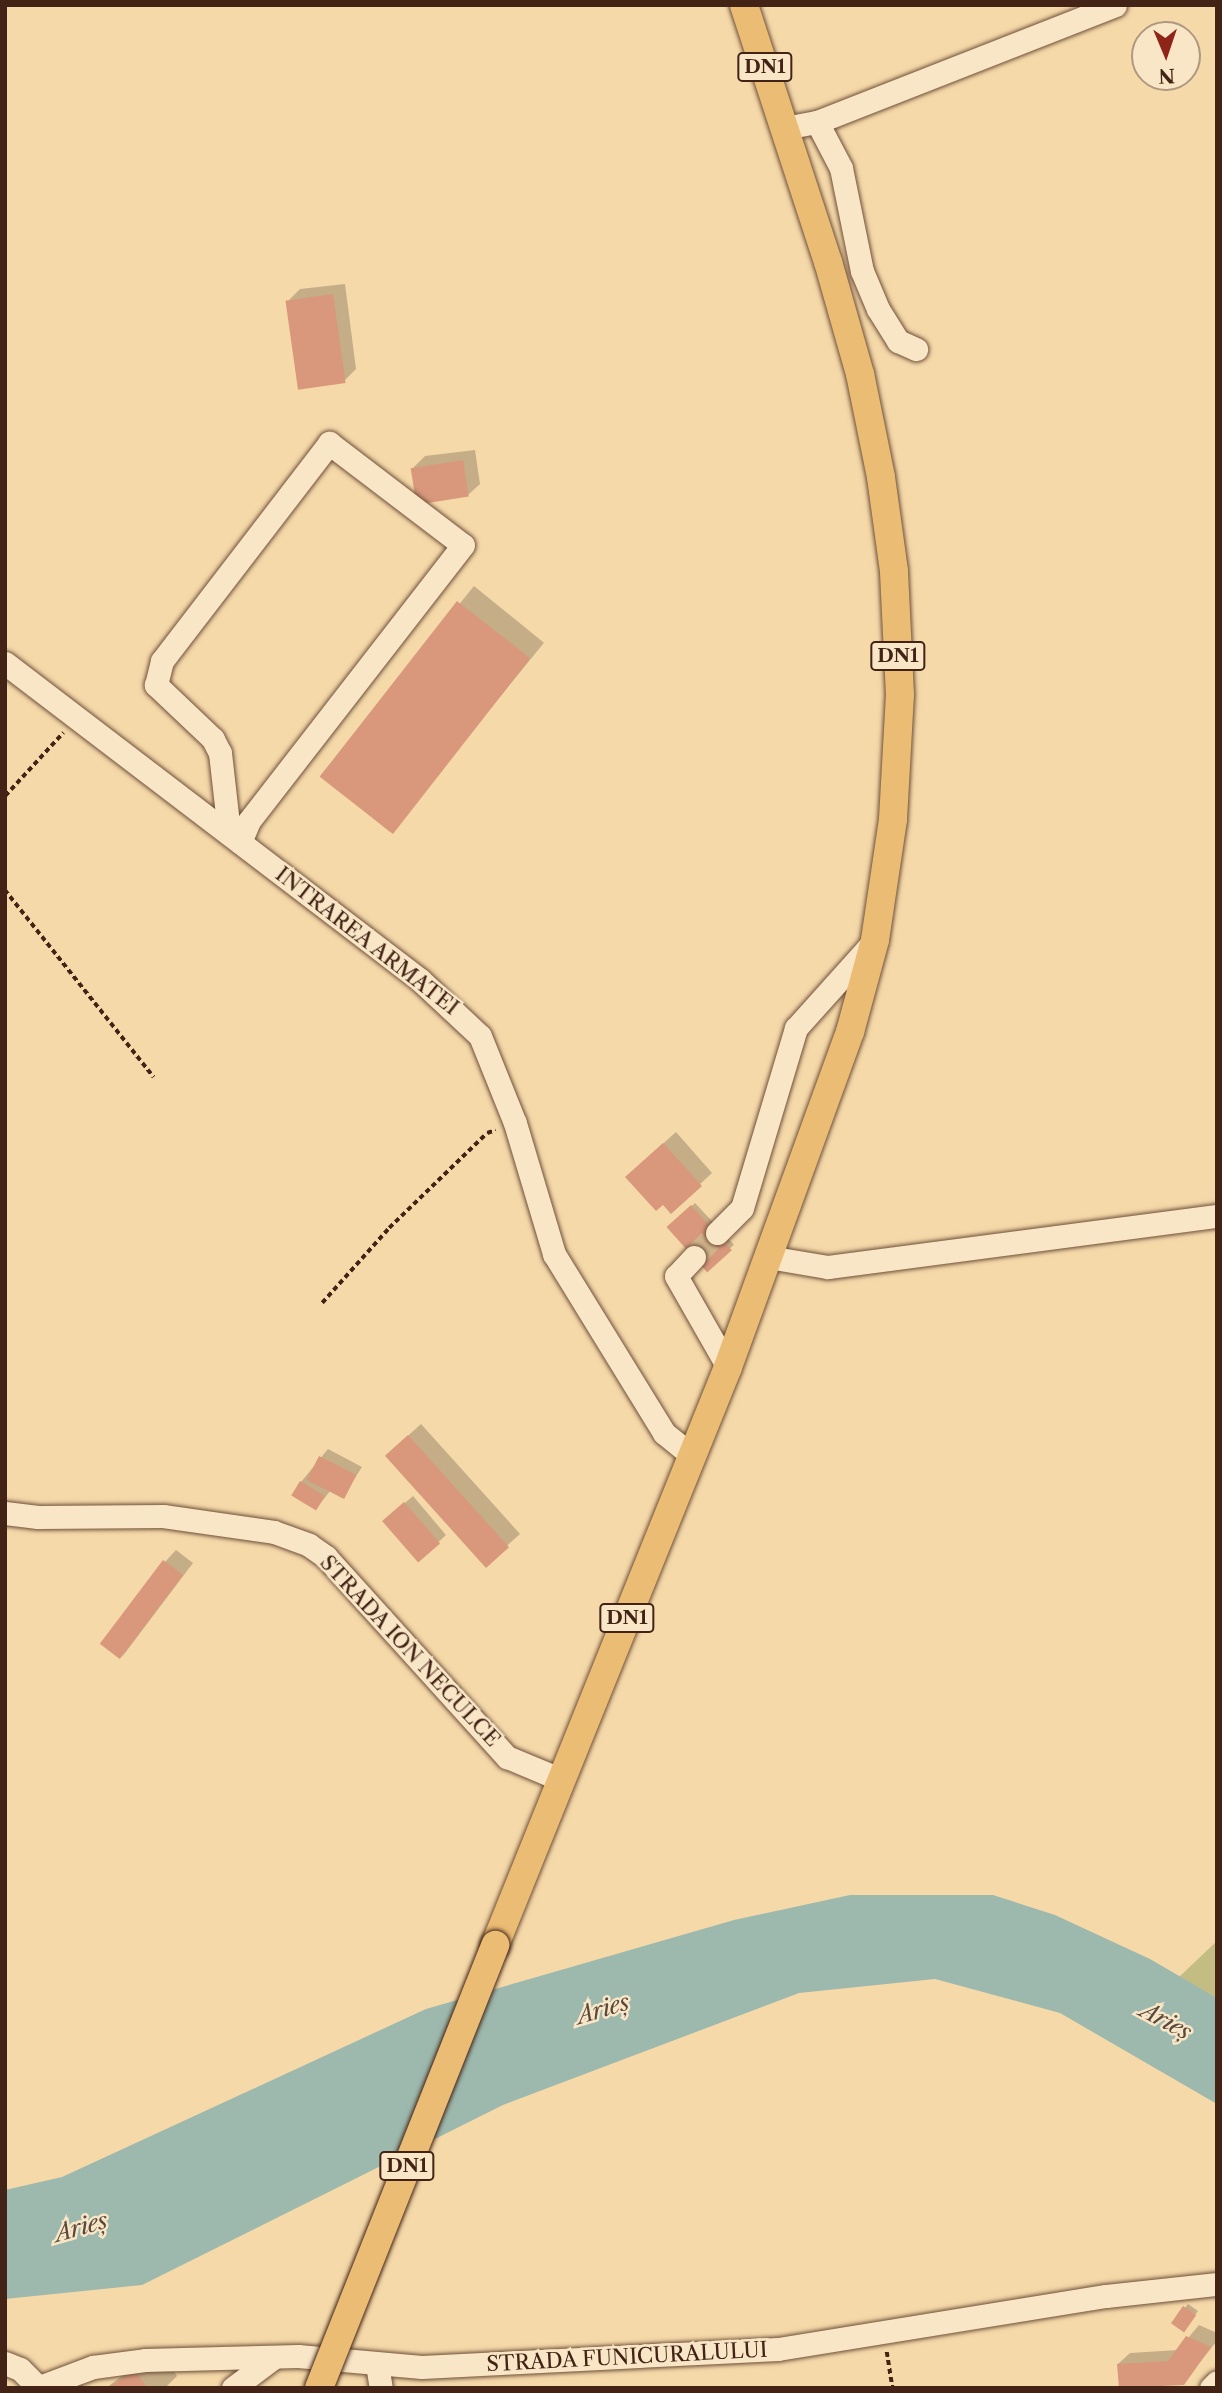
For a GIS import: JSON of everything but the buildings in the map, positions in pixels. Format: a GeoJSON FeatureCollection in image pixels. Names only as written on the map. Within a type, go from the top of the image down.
{"type":"FeatureCollection","features":[{"type":"Feature","properties":{"kind":"main road","name":"DN1"},"geometry":{"type":"LineString","coordinates":[[319,2388],[728,1367],[850,1032],[875,940],[893,819],[900,709],[894,572],[881,477],[860,374],[785,128],[744,5]]}},
{"type":"Feature","properties":{"kind":"street"},"geometry":{"type":"LineString","coordinates":[[785,128],[817,122],[1115,5]]}},
{"type":"Feature","properties":{"kind":"street"},"geometry":{"type":"LineString","coordinates":[[817,122],[841,168],[862,271],[878,309],[898,341],[916,349]]}},
{"type":"Feature","properties":{"kind":"street"},"geometry":{"type":"LineString","coordinates":[[329,443],[463,545],[234,837],[220,753],[214,739],[156,685],[162,661],[329,443]]}},
{"type":"Feature","properties":{"kind":"street","name":"INTRAREA ARMATEI"},"geometry":{"type":"LineString","coordinates":[[5,663],[234,837],[461,1016],[480,1036],[515,1122],[554,1254],[664,1433],[691,1455]]}},
{"type":"Feature","properties":{"kind":"street"},"geometry":{"type":"LineString","coordinates":[[718,1233],[743,1208],[796,1028],[875,940]]}},
{"type":"Feature","properties":{"kind":"street"},"geometry":{"type":"LineString","coordinates":[[768,1257],[828,1267],[1217,1216]]}},
{"type":"Feature","properties":{"kind":"street"},"geometry":{"type":"LineString","coordinates":[[694,1257],[676,1276],[728,1367]]}},
{"type":"Feature","properties":{"kind":"street","name":"STRADA ION NECULCE"},"geometry":{"type":"LineString","coordinates":[[5,1513],[38,1517],[163,1516],[274,1532],[309,1545],[326,1557],[507,1757],[562,1780]]}},
{"type":"Feature","properties":{"kind":"street","name":"STRADA FUNICURALULUI"},"geometry":{"type":"LineString","coordinates":[[37,2387],[93,2367],[145,2360],[298,2356],[422,2367],[778,2350],[1217,2284]]}},
{"type":"Feature","properties":{"kind":"street"},"geometry":{"type":"LineString","coordinates":[[233,2388],[273,2358]]}},
{"type":"Feature","properties":{"kind":"street"},"geometry":{"type":"LineString","coordinates":[[5,2363],[37,2387]]}},
{"type":"Feature","properties":{"kind":"street"},"geometry":{"type":"LineString","coordinates":[[377,2364],[381,2388]]}},
{"type":"Feature","properties":{"kind":"street"},"geometry":{"type":"LineString","coordinates":[[1211,2388],[1217,2382]]}},
{"type":"Feature","properties":{"kind":"path"},"geometry":{"type":"LineString","coordinates":[[5,796],[78,716]]}},
{"type":"Feature","properties":{"kind":"path"},"geometry":{"type":"LineString","coordinates":[[5,890],[154,1077]]}},
{"type":"Feature","properties":{"kind":"path"},"geometry":{"type":"LineString","coordinates":[[322,1303],[389,1228],[487,1133],[515,1122]]}},
{"type":"Feature","properties":{"kind":"path"},"geometry":{"type":"LineString","coordinates":[[885,2332],[893,2388]]}},
{"type":"Feature","properties":{"kind":"shaded area"},"geometry":{"type":"Polygon","coordinates":[[[1217,1941],[1217,1998],[1179,1977],[1217,1941]]]}},
{"type":"Feature","properties":{"kind":"water","name":"Arieș"},"geometry":{"type":"Polygon","coordinates":[[[850,1895],[993,1895],[1055,1915],[1150,1959],[1217,1998],[1217,2104],[1060,2013],[935,1979],[799,1993],[503,2105],[142,2285],[5,2299],[5,2190],[62,2177],[426,2009],[734,1920],[850,1895]]]}},
{"type":"Feature","properties":{"kind":"tunnel"},"geometry":{"type":"LineString","coordinates":[[694,1257],[717,1233]]}}]}
